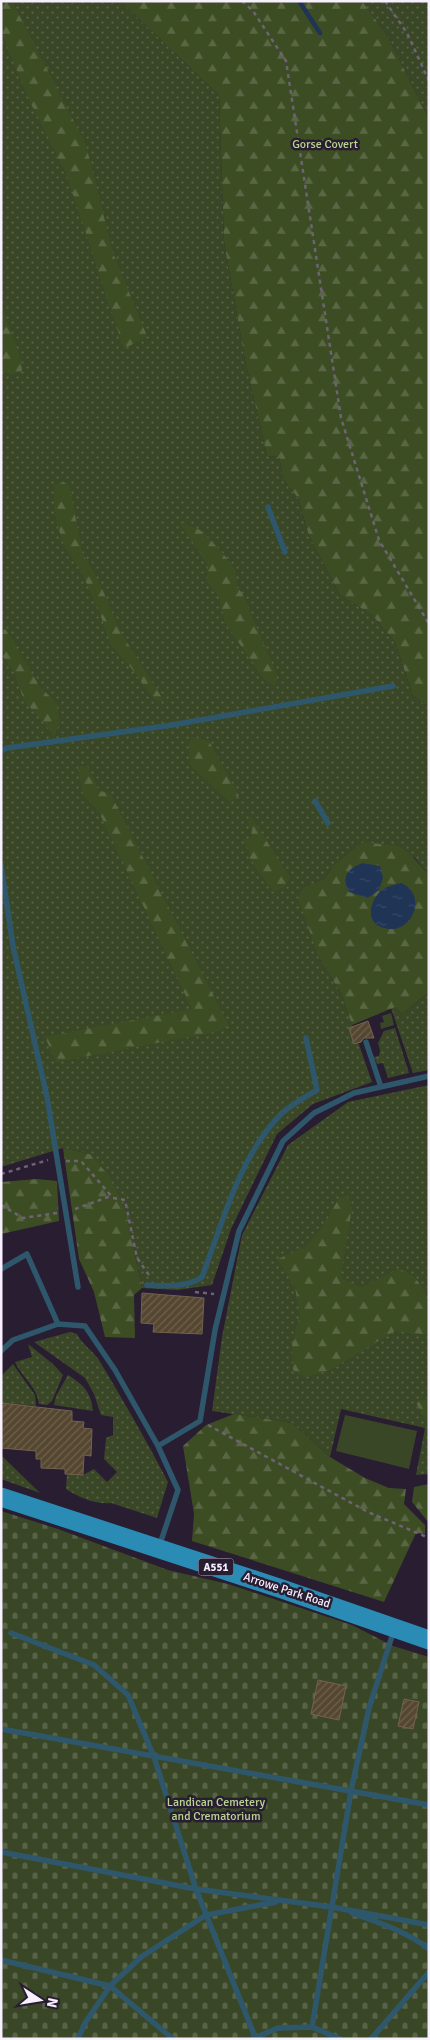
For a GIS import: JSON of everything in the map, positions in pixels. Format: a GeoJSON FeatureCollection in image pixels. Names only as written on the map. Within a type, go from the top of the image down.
{"type":"FeatureCollection","features":[{"type":"Feature","properties":{"kind":"main road","name":"Arrowe Park Road"},"geometry":{"type":"LineString","coordinates":[[1,1497],[429,1640]]}},
{"type":"Feature","properties":{"kind":"lane"},"geometry":{"type":"LineString","coordinates":[[268,507],[285,552]]}},
{"type":"Feature","properties":{"kind":"lane"},"geometry":{"type":"LineString","coordinates":[[1,751],[7,748],[172,725],[393,686]]}},
{"type":"Feature","properties":{"kind":"lane"},"geometry":{"type":"LineString","coordinates":[[315,801],[328,823]]}},
{"type":"Feature","properties":{"kind":"lane"},"geometry":{"type":"LineString","coordinates":[[1,864],[13,946],[47,1097],[78,1287]]}},
{"type":"Feature","properties":{"kind":"lane"},"geometry":{"type":"LineString","coordinates":[[147,1285],[181,1285],[194,1282],[202,1277],[226,1209],[258,1145],[282,1114],[317,1090],[306,1038]]}},
{"type":"Feature","properties":{"kind":"lane"},"geometry":{"type":"LineString","coordinates":[[366,1042],[382,1087]]}},
{"type":"Feature","properties":{"kind":"lane"},"geometry":{"type":"LineString","coordinates":[[158,1446],[200,1421],[215,1330],[239,1231],[283,1141],[314,1113],[354,1093],[429,1076]]}},
{"type":"Feature","properties":{"kind":"lane"},"geometry":{"type":"LineString","coordinates":[[1,1269],[27,1254],[58,1324]]}},
{"type":"Feature","properties":{"kind":"lane"},"geometry":{"type":"LineString","coordinates":[[1,1351],[13,1340],[58,1324],[85,1326],[115,1370],[158,1446],[178,1490],[159,1549]]}},
{"type":"Feature","properties":{"kind":"lane"},"geometry":{"type":"LineString","coordinates":[[312,2026],[351,1791],[369,1708],[395,1628]]}},
{"type":"Feature","properties":{"kind":"lane"},"geometry":{"type":"LineString","coordinates":[[10,1633],[94,1665],[128,1695],[154,1757],[196,1889],[253,2038],[278,2028],[312,2026],[340,2039]]}},
{"type":"Feature","properties":{"kind":"lane"},"geometry":{"type":"LineString","coordinates":[[1,1729],[429,1805]]}},
{"type":"Feature","properties":{"kind":"lane"},"geometry":{"type":"LineString","coordinates":[[1,1852],[196,1889],[332,1906],[429,1925]]}},
{"type":"Feature","properties":{"kind":"lane"},"geometry":{"type":"LineString","coordinates":[[78,2039],[85,2023],[110,1986],[141,1957],[206,1914],[273,1902],[332,1906],[379,1923],[419,1941],[429,1949]]}},
{"type":"Feature","properties":{"kind":"lane"},"geometry":{"type":"LineString","coordinates":[[1,1960],[110,1986],[173,2039]]}},
{"type":"Feature","properties":{"kind":"lane"},"geometry":{"type":"LineString","coordinates":[[371,2039],[429,1972]]}},
{"type":"Feature","properties":{"kind":"path"},"geometry":{"type":"LineString","coordinates":[[242,1],[253,11],[286,61],[341,418],[379,540],[429,624]]}},
{"type":"Feature","properties":{"kind":"path"},"geometry":{"type":"LineString","coordinates":[[385,1],[406,33],[429,81]]}},
{"type":"Feature","properties":{"kind":"path"},"geometry":{"type":"LineString","coordinates":[[113,1198],[125,1200],[138,1258],[155,1285]]}},
{"type":"Feature","properties":{"kind":"path"},"geometry":{"type":"LineString","coordinates":[[187,1292],[223,1295]]}},
{"type":"Feature","properties":{"kind":"path"},"geometry":{"type":"LineString","coordinates":[[200,1421],[368,1512],[429,1538]]}},
{"type":"Feature","properties":{"kind":"green space"},"geometry":{"type":"Polygon","coordinates":[[[1,1],[120,1],[219,95],[224,242],[245,360],[267,456],[279,457],[283,479],[298,498],[309,536],[340,595],[372,615],[395,642],[413,696],[429,707],[429,875],[414,857],[332,867],[324,879],[305,886],[319,958],[341,993],[372,1082],[313,1104],[277,1134],[231,1229],[212,1285],[177,1290],[142,1288],[126,1212],[90,1154],[63,1148],[1,1167],[1,1]]]}},
{"type":"Feature","properties":{"kind":"green space"},"geometry":{"type":"Polygon","coordinates":[[[1,1],[12,1],[86,145],[113,253],[147,336],[124,349],[66,173],[30,102],[1,32],[1,1]]]}},
{"type":"Feature","properties":{"kind":"green space","name":"Gorse Covert"},"geometry":{"type":"Polygon","coordinates":[[[120,1],[362,1],[387,35],[429,119],[429,707],[413,696],[395,642],[372,615],[340,595],[309,536],[298,498],[283,479],[279,457],[267,456],[245,360],[224,242],[219,95],[120,1]]]}},
{"type":"Feature","properties":{"kind":"green space"},"geometry":{"type":"Polygon","coordinates":[[[362,1],[429,1],[429,119],[387,35],[362,1]]]}},
{"type":"Feature","properties":{"kind":"green space"},"geometry":{"type":"Polygon","coordinates":[[[1,305],[21,359],[22,372],[10,374],[1,370],[1,305]]]}},
{"type":"Feature","properties":{"kind":"green space"},"geometry":{"type":"Polygon","coordinates":[[[66,482],[70,488],[82,552],[100,584],[120,631],[164,701],[155,700],[111,645],[99,611],[82,573],[62,541],[54,510],[54,485],[66,482]]]}},
{"type":"Feature","properties":{"kind":"green space"},"geometry":{"type":"Polygon","coordinates":[[[179,522],[200,530],[221,551],[235,569],[237,587],[242,593],[277,675],[275,685],[264,679],[225,623],[219,596],[207,582],[208,565],[179,522]]]}},
{"type":"Feature","properties":{"kind":"green space"},"geometry":{"type":"Polygon","coordinates":[[[1,627],[6,630],[40,687],[57,703],[60,722],[54,737],[42,720],[24,701],[15,673],[1,654],[1,627]]]}},
{"type":"Feature","properties":{"kind":"green space"},"geometry":{"type":"Polygon","coordinates":[[[191,737],[209,741],[239,796],[229,801],[190,765],[189,744],[191,737]]]}},
{"type":"Feature","properties":{"kind":"green space"},"geometry":{"type":"Polygon","coordinates":[[[78,766],[88,767],[99,791],[110,793],[229,1026],[215,1032],[56,1062],[45,1037],[192,1009],[99,812],[83,795],[78,766]]]}},
{"type":"Feature","properties":{"kind":"green space"},"geometry":{"type":"Polygon","coordinates":[[[251,817],[290,877],[285,886],[274,892],[250,859],[249,851],[243,840],[251,838],[252,830],[248,822],[251,817]]]}},
{"type":"Feature","properties":{"kind":"green space"},"geometry":{"type":"Polygon","coordinates":[[[363,842],[398,846],[413,857],[429,875],[429,992],[402,1014],[395,1007],[352,1025],[341,993],[319,958],[298,898],[305,886],[324,879],[332,867],[363,842]]]}},
{"type":"Feature","properties":{"kind":"green space"},"geometry":{"type":"Polygon","coordinates":[[[429,992],[429,1070],[413,1073],[391,1008],[395,1007],[402,1014],[429,992]]]}},
{"type":"Feature","properties":{"kind":"green space"},"geometry":{"type":"Polygon","coordinates":[[[391,1013],[394,1025],[381,1029],[380,1023],[384,1022],[382,1016],[391,1013]]]}},
{"type":"Feature","properties":{"kind":"green space"},"geometry":{"type":"Polygon","coordinates":[[[395,1028],[409,1073],[388,1078],[383,1063],[377,1064],[374,1057],[379,1056],[378,1043],[384,1031],[395,1028]]]}},
{"type":"Feature","properties":{"kind":"green space"},"geometry":{"type":"Polygon","coordinates":[[[429,1085],[429,1474],[416,1475],[425,1428],[341,1409],[330,1457],[292,1423],[212,1411],[222,1337],[242,1235],[288,1145],[348,1102],[429,1085]]]}},
{"type":"Feature","properties":{"kind":"green space"},"geometry":{"type":"Polygon","coordinates":[[[63,1148],[90,1154],[110,1177],[126,1212],[142,1288],[134,1295],[135,1338],[105,1337],[94,1292],[79,1259],[63,1148]]]}},
{"type":"Feature","properties":{"kind":"green space"},"geometry":{"type":"Polygon","coordinates":[[[37,1179],[57,1181],[59,1221],[1,1234],[1,1182],[37,1179]]]}},
{"type":"Feature","properties":{"kind":"green space"},"geometry":{"type":"Polygon","coordinates":[[[348,1197],[352,1208],[341,1274],[344,1280],[362,1287],[399,1269],[409,1274],[417,1280],[426,1296],[429,1315],[429,1335],[395,1331],[330,1370],[304,1377],[293,1370],[292,1344],[300,1314],[295,1288],[278,1259],[307,1246],[324,1225],[339,1198],[348,1197]]]}},
{"type":"Feature","properties":{"kind":"green space"},"geometry":{"type":"Polygon","coordinates":[[[70,1332],[77,1334],[99,1360],[168,1482],[157,1518],[111,1503],[87,1500],[66,1489],[67,1474],[83,1475],[94,1469],[107,1482],[117,1472],[104,1459],[106,1438],[113,1435],[113,1417],[101,1415],[94,1394],[85,1378],[34,1342],[70,1332]]]}},
{"type":"Feature","properties":{"kind":"green space"},"geometry":{"type":"Polygon","coordinates":[[[28,1344],[53,1364],[63,1375],[52,1401],[47,1405],[39,1404],[35,1392],[15,1362],[32,1357],[28,1344]]]}},
{"type":"Feature","properties":{"kind":"green space"},"geometry":{"type":"Polygon","coordinates":[[[13,1364],[35,1395],[36,1406],[2,1403],[1,1407],[1,1376],[13,1364]]]}},
{"type":"Feature","properties":{"kind":"green space"},"geometry":{"type":"Polygon","coordinates":[[[68,1375],[86,1390],[93,1411],[54,1405],[56,1396],[68,1375]]]}},
{"type":"Feature","properties":{"kind":"green space"},"geometry":{"type":"Polygon","coordinates":[[[429,1399],[429,1423],[415,1402],[429,1399]]]}},
{"type":"Feature","properties":{"kind":"green space"},"geometry":{"type":"Polygon","coordinates":[[[234,1414],[292,1423],[330,1457],[365,1478],[389,1488],[406,1489],[404,1504],[425,1525],[425,1534],[416,1533],[384,1602],[192,1541],[194,1514],[183,1446],[206,1425],[234,1414]]]}},
{"type":"Feature","properties":{"kind":"green space"},"geometry":{"type":"Polygon","coordinates":[[[345,1415],[417,1431],[409,1469],[336,1451],[345,1415]]]}},
{"type":"Feature","properties":{"kind":"green space"},"geometry":{"type":"Polygon","coordinates":[[[1,1455],[40,1493],[1,1479],[1,1455]]]}},
{"type":"Feature","properties":{"kind":"green space"},"geometry":{"type":"Polygon","coordinates":[[[429,1484],[429,1523],[412,1502],[414,1487],[429,1484]]]}},
{"type":"Feature","properties":{"kind":"green space","name":"Landican Cemetery and Crematorium"},"geometry":{"type":"Polygon","coordinates":[[[1,1511],[58,1529],[168,1570],[228,1584],[352,1625],[393,1646],[429,1657],[429,2039],[1,2039],[1,1511]]]}},
{"type":"Feature","properties":{"kind":"water"},"geometry":{"type":"Polygon","coordinates":[[[363,863],[380,866],[383,878],[379,890],[368,898],[349,892],[346,881],[347,873],[353,867],[363,863]]]}},
{"type":"Feature","properties":{"kind":"water"},"geometry":{"type":"Polygon","coordinates":[[[401,883],[410,889],[414,897],[413,914],[408,922],[401,927],[392,929],[381,927],[372,919],[371,909],[375,898],[383,889],[401,883]]]}},
{"type":"Feature","properties":{"kind":"building"},"geometry":{"type":"Polygon","coordinates":[[[368,1021],[374,1038],[364,1038],[361,1042],[354,1044],[349,1028],[368,1021]]]}},
{"type":"Feature","properties":{"kind":"building"},"geometry":{"type":"Polygon","coordinates":[[[142,1293],[204,1298],[202,1334],[153,1332],[154,1324],[141,1323],[142,1293]]]}},
{"type":"Feature","properties":{"kind":"building"},"geometry":{"type":"Polygon","coordinates":[[[1,1403],[72,1411],[72,1421],[84,1422],[83,1428],[92,1429],[91,1456],[84,1455],[83,1475],[65,1474],[65,1469],[41,1468],[41,1459],[36,1459],[36,1451],[1,1448],[1,1403]]]}},
{"type":"Feature","properties":{"kind":"building"},"geometry":{"type":"Polygon","coordinates":[[[318,1680],[346,1686],[339,1720],[311,1714],[318,1680]]]}},
{"type":"Feature","properties":{"kind":"building"},"geometry":{"type":"Polygon","coordinates":[[[404,1699],[419,1702],[413,1729],[398,1726],[404,1699]]]}},
{"type":"Feature","properties":{"kind":"waterway"},"geometry":{"type":"LineString","coordinates":[[299,1],[320,33]]}}]}
